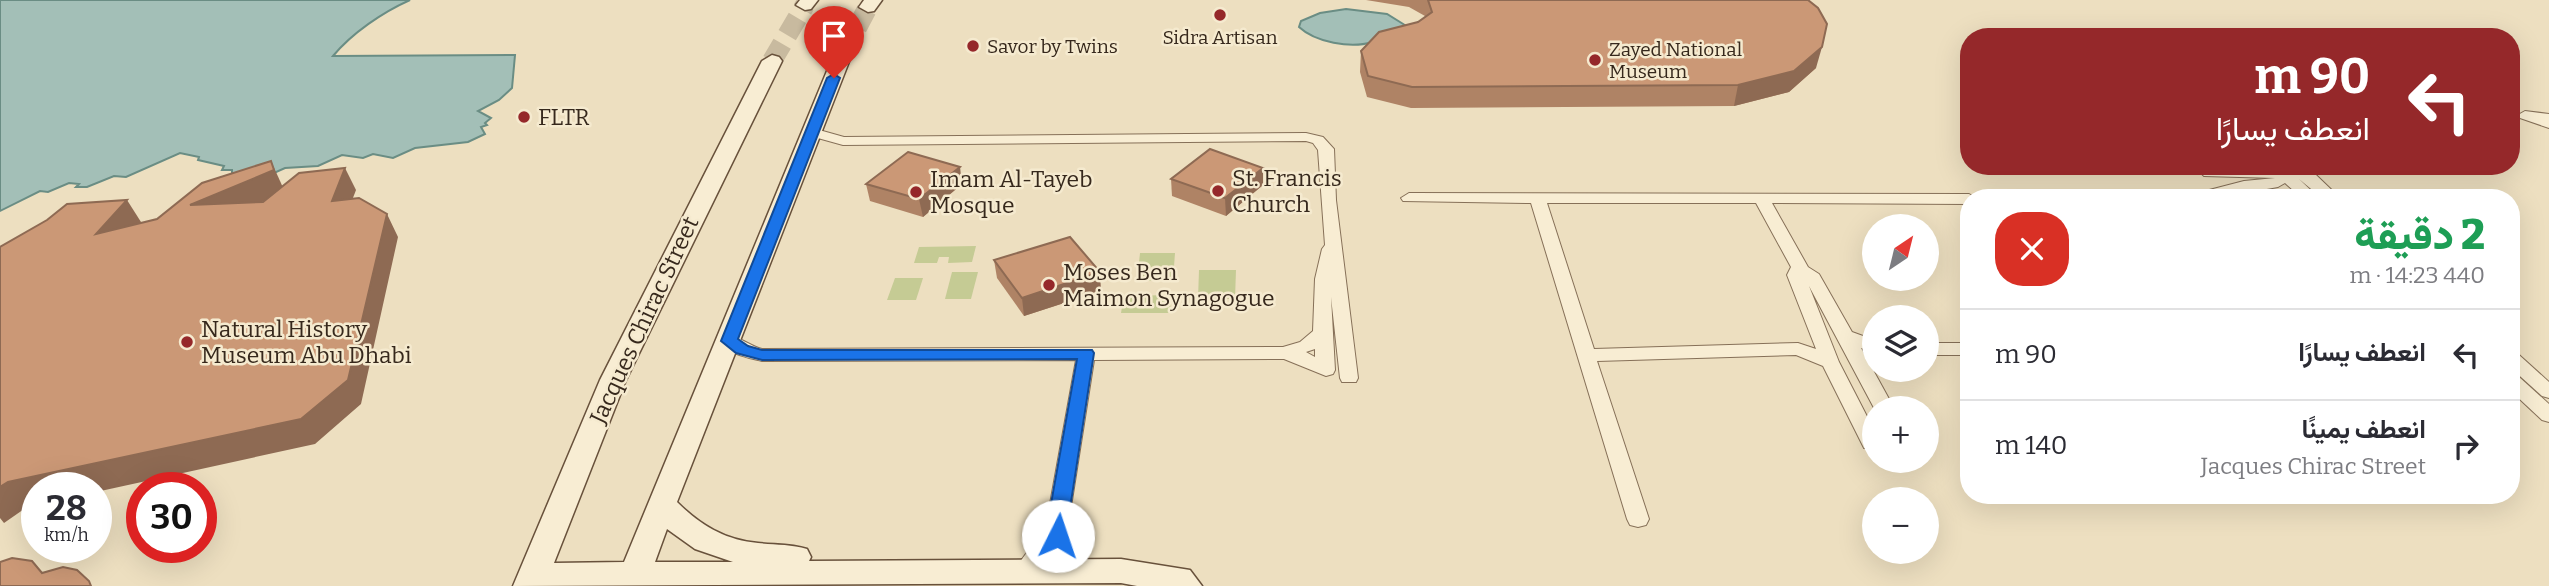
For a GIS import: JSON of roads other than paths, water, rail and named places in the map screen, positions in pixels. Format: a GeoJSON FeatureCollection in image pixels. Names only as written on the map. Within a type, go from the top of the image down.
{"type":"FeatureCollection","features":[{"type":"Feature","properties":{"kind":"street"},"geometry":{"type":"LineString","coordinates":[[633,580],[661,504],[843,54]]}},
{"type":"Feature","properties":{"kind":"street","name":"Jacques Chirac Street"},"geometry":{"type":"LineString","coordinates":[[531,581],[613,380],[772,61]]}},
{"type":"Feature","properties":{"kind":"street"},"geometry":{"type":"LineString","coordinates":[[2549,118],[2525,115],[2549,124]]}},
{"type":"Feature","properties":{"kind":"street"},"geometry":{"type":"LineString","coordinates":[[808,143],[1312,138],[1322,142],[1326,149],[1332,241],[1349,378]]}},
{"type":"Feature","properties":{"kind":"street"},"geometry":{"type":"LineString","coordinates":[[808,143],[843,141]]}},
{"type":"Feature","properties":{"kind":"street"},"geometry":{"type":"LineString","coordinates":[[2248,175],[2306,176],[2321,189]]}},
{"type":"Feature","properties":{"kind":"street"},"geometry":{"type":"LineString","coordinates":[[2234,189],[2288,177]]}},
{"type":"Feature","properties":{"kind":"street"},"geometry":{"type":"LineString","coordinates":[[2288,177],[2301,189]]}},
{"type":"Feature","properties":{"kind":"street"},"geometry":{"type":"LineString","coordinates":[[1409,198],[1960,199]]}},
{"type":"Feature","properties":{"kind":"street"},"geometry":{"type":"LineString","coordinates":[[1537,198],[1638,519]]}},
{"type":"Feature","properties":{"kind":"street"},"geometry":{"type":"LineString","coordinates":[[1762,199],[1801,270],[1810,274],[1845,336],[1862,354]]}},
{"type":"Feature","properties":{"kind":"street"},"geometry":{"type":"LineString","coordinates":[[729,341],[742,350],[762,355],[1284,353],[1301,357],[1326,370],[1322,333],[1326,261],[1332,241]]}},
{"type":"Feature","properties":{"kind":"street"},"geometry":{"type":"LineString","coordinates":[[1801,270],[1797,271],[1796,275],[1830,362],[1862,425]]}},
{"type":"Feature","properties":{"kind":"street"},"geometry":{"type":"LineString","coordinates":[[1284,353],[1307,346],[1322,333]]}},
{"type":"Feature","properties":{"kind":"street"},"geometry":{"type":"LineString","coordinates":[[1587,355],[1798,349],[1811,344],[1820,336]]}},
{"type":"Feature","properties":{"kind":"street"},"geometry":{"type":"LineString","coordinates":[[1845,336],[1862,342]]}},
{"type":"Feature","properties":{"kind":"street"},"geometry":{"type":"LineString","coordinates":[[1798,349],[1830,362]]}},
{"type":"Feature","properties":{"kind":"street"},"geometry":{"type":"LineString","coordinates":[[1939,349],[1960,349]]}},
{"type":"Feature","properties":{"kind":"street"},"geometry":{"type":"LineString","coordinates":[[1025,572],[1041,554],[1057,526],[1086,353]]}},
{"type":"Feature","properties":{"kind":"street"},"geometry":{"type":"LineString","coordinates":[[717,371],[762,355]]}},
{"type":"Feature","properties":{"kind":"street"},"geometry":{"type":"LineString","coordinates":[[2520,366],[2549,392]]}},
{"type":"Feature","properties":{"kind":"street"},"geometry":{"type":"LineString","coordinates":[[2520,388],[2549,415]]}},
{"type":"Feature","properties":{"kind":"street"},"geometry":{"type":"LineString","coordinates":[[661,504],[682,526],[706,542],[728,552],[757,556],[888,558],[911,563],[931,573]]}},
{"type":"Feature","properties":{"kind":"street"},"geometry":{"type":"LineString","coordinates":[[1057,526],[1061,545],[1076,572]]}},
{"type":"Feature","properties":{"kind":"street"},"geometry":{"type":"LineString","coordinates":[[531,581],[1121,571],[1141,576],[1179,578],[1186,586]]}},
{"type":"Feature","properties":{"kind":"water"},"geometry":{"type":"Polygon","coordinates":[[[0,0],[410,0],[368,24],[333,56],[515,55],[512,88],[499,100],[478,111],[491,118],[485,123],[487,125],[481,127],[485,134],[468,142],[415,148],[393,158],[373,154],[363,158],[342,155],[318,166],[285,168],[274,173],[232,173],[232,170],[222,170],[224,166],[180,153],[126,177],[114,176],[87,187],[76,187],[79,184],[69,183],[48,192],[40,191],[0,211],[0,0]]]}},
{"type":"Feature","properties":{"kind":"water"},"geometry":{"type":"Polygon","coordinates":[[[1346,9],[1387,14],[1408,27],[1377,41],[1354,45],[1314,37],[1299,27],[1301,21],[1320,13],[1346,9]]]}},
{"type":"Feature","properties":{"kind":"tunnel"},"geometry":{"type":"LineString","coordinates":[[772,61],[805,5]]}},
{"type":"Feature","properties":{"kind":"tunnel"},"geometry":{"type":"LineString","coordinates":[[843,54],[868,7]]}},
{"type":"Feature","properties":{"kind":"place","name":"Sidra Artisan"},"geometry":{"type":"Point","coordinates":[1220,15]}},
{"type":"Feature","properties":{"kind":"place","name":"Savor by Twins"},"geometry":{"type":"Point","coordinates":[973,46]}},
{"type":"Feature","properties":{"kind":"place","name":"Zayed National Museum"},"geometry":{"type":"Point","coordinates":[1595,60]}},
{"type":"Feature","properties":{"kind":"place","name":"FLTR"},"geometry":{"type":"Point","coordinates":[524,117]}},
{"type":"Feature","properties":{"kind":"place","name":"St. Francis Church"},"geometry":{"type":"Point","coordinates":[1218,191]}},
{"type":"Feature","properties":{"kind":"place","name":"Imam Al-Tayeb Mosque"},"geometry":{"type":"Point","coordinates":[916,192]}},
{"type":"Feature","properties":{"kind":"place","name":"Moses Ben Maimon Synagogue"},"geometry":{"type":"Point","coordinates":[1049,285]}},
{"type":"Feature","properties":{"kind":"place","name":"Natural History Museum Abu Dhabi"},"geometry":{"type":"Point","coordinates":[187,342]}}]}
